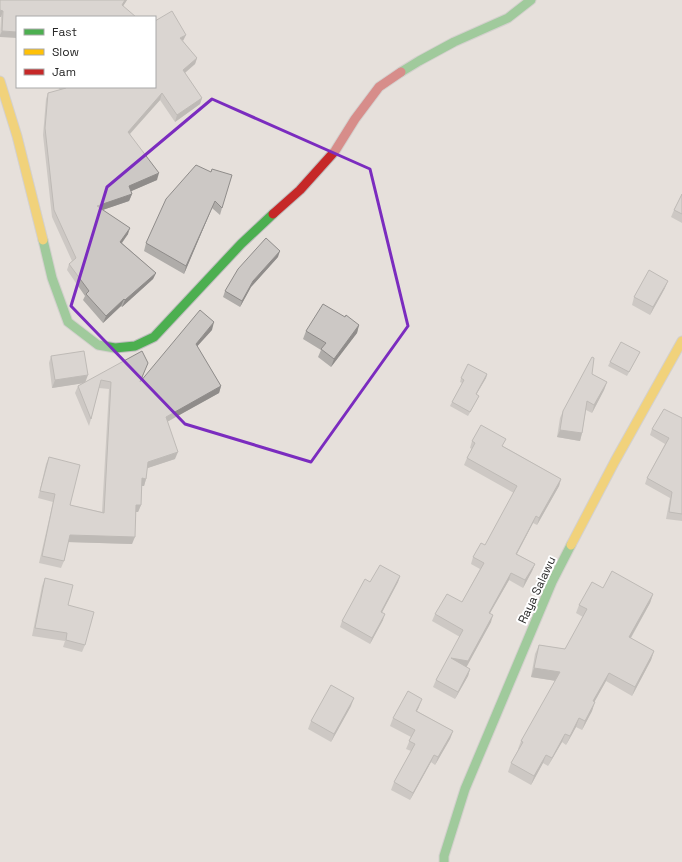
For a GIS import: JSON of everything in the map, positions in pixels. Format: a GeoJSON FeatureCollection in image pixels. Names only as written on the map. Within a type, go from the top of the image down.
{"type":"FeatureCollection","features":[{"type":"Feature","properties":{"kind":"street"},"geometry":{"type":"LineString","coordinates":[[0,81],[17,136],[52,278],[68,322],[98,345],[115,348],[135,346],[154,337],[241,244],[300,190],[335,151],[355,119],[379,87],[419,61],[454,42],[508,18],[531,0]]}},
{"type":"Feature","properties":{"kind":"street","name":"Raya Salawu"},"geometry":{"type":"LineString","coordinates":[[444,862],[444,856],[465,789],[552,582],[615,461],[682,341]]}},
{"type":"Feature","properties":{"kind":"highlighted area"},"geometry":{"type":"Polygon","coordinates":[[[212,99],[370,169],[408,326],[311,462],[185,424],[71,306],[107,187],[212,99]]]}},
{"type":"Feature","properties":{"kind":"building"},"geometry":{"type":"Polygon","coordinates":[[[0,0],[125,0],[122,5],[135,16],[16,16],[16,32],[2,31],[3,11],[0,10],[0,0]]]}},
{"type":"Feature","properties":{"kind":"building"},"geometry":{"type":"Polygon","coordinates":[[[172,11],[186,35],[180,38],[197,58],[183,70],[202,98],[177,115],[162,93],[128,132],[159,173],[129,186],[132,194],[97,206],[130,228],[120,242],[156,273],[106,316],[86,294],[89,291],[69,264],[76,258],[54,210],[45,128],[48,93],[66,88],[156,88],[156,20],[172,11]]]}},
{"type":"Feature","properties":{"kind":"building"},"geometry":{"type":"Polygon","coordinates":[[[196,165],[211,172],[212,169],[232,175],[222,208],[215,201],[186,266],[146,243],[166,199],[196,165]]]}},
{"type":"Feature","properties":{"kind":"building"},"geometry":{"type":"Polygon","coordinates":[[[682,194],[682,214],[674,210],[682,194]]]}},
{"type":"Feature","properties":{"kind":"building"},"geometry":{"type":"Polygon","coordinates":[[[266,238],[280,251],[253,281],[242,301],[225,291],[238,269],[266,238]]]}},
{"type":"Feature","properties":{"kind":"building"},"geometry":{"type":"Polygon","coordinates":[[[649,270],[668,281],[653,307],[634,297],[649,270]]]}},
{"type":"Feature","properties":{"kind":"building"},"geometry":{"type":"Polygon","coordinates":[[[323,304],[345,317],[346,315],[359,325],[334,359],[321,349],[326,343],[306,331],[323,304]]]}},
{"type":"Feature","properties":{"kind":"building"},"geometry":{"type":"Polygon","coordinates":[[[200,310],[214,322],[196,344],[221,386],[166,417],[178,452],[148,462],[146,479],[142,478],[141,505],[136,505],[135,537],[70,535],[64,561],[42,556],[55,494],[40,491],[49,457],[80,465],[70,505],[104,513],[111,382],[101,380],[91,419],[78,386],[142,351],[148,363],[140,382],[200,310]]]}},
{"type":"Feature","properties":{"kind":"building"},"geometry":{"type":"Polygon","coordinates":[[[621,342],[640,352],[629,372],[610,362],[621,342]]]}},
{"type":"Feature","properties":{"kind":"building"},"geometry":{"type":"Polygon","coordinates":[[[84,351],[88,375],[55,380],[51,356],[84,351]]]}},
{"type":"Feature","properties":{"kind":"building"},"geometry":{"type":"Polygon","coordinates":[[[592,357],[594,358],[592,374],[607,382],[594,405],[587,401],[582,433],[560,430],[563,411],[592,357]]]}},
{"type":"Feature","properties":{"kind":"building"},"geometry":{"type":"Polygon","coordinates":[[[468,364],[487,374],[476,394],[479,396],[470,412],[452,402],[464,380],[461,378],[468,364]]]}},
{"type":"Feature","properties":{"kind":"building"},"geometry":{"type":"Polygon","coordinates":[[[664,409],[682,418],[682,514],[669,512],[672,492],[647,478],[669,438],[652,429],[664,409]]]}},
{"type":"Feature","properties":{"kind":"building"},"geometry":{"type":"Polygon","coordinates":[[[481,425],[506,439],[502,446],[561,479],[539,518],[536,516],[516,554],[535,564],[525,580],[511,573],[489,613],[493,615],[468,661],[451,658],[470,669],[458,692],[436,680],[463,630],[435,614],[447,594],[462,602],[484,563],[473,557],[481,543],[485,545],[517,486],[467,458],[475,443],[472,441],[481,425]]]}},
{"type":"Feature","properties":{"kind":"building"},"geometry":{"type":"Polygon","coordinates":[[[380,565],[400,576],[381,612],[385,614],[372,638],[342,621],[365,579],[370,582],[380,565]]]}},
{"type":"Feature","properties":{"kind":"building"},"geometry":{"type":"Polygon","coordinates":[[[612,571],[653,594],[629,637],[654,651],[635,687],[609,673],[593,701],[595,702],[585,721],[579,718],[570,736],[565,734],[552,758],[546,755],[534,776],[511,763],[523,742],[521,741],[560,672],[534,668],[539,645],[565,649],[587,609],[579,605],[592,582],[603,588],[612,571]]]}},
{"type":"Feature","properties":{"kind":"building"},"geometry":{"type":"Polygon","coordinates":[[[45,578],[73,585],[68,605],[94,612],[85,645],[66,640],[67,633],[35,628],[45,578]]]}},
{"type":"Feature","properties":{"kind":"building"},"geometry":{"type":"Polygon","coordinates":[[[331,685],[354,698],[334,734],[311,721],[331,685]]]}},
{"type":"Feature","properties":{"kind":"building"},"geometry":{"type":"Polygon","coordinates":[[[408,691],[422,699],[416,711],[453,731],[438,757],[434,755],[413,793],[394,782],[415,744],[409,741],[415,730],[393,718],[408,691]]]}},
{"type":"Feature","properties":{"kind":"traffic: fast"},"geometry":{"type":"LineString","coordinates":[[401,72],[454,42],[508,18],[531,0]]}},
{"type":"Feature","properties":{"kind":"traffic: fast"},"geometry":{"type":"LineString","coordinates":[[43,240],[52,278],[68,322],[98,345],[115,348],[135,346],[154,337],[241,244],[273,214]]}},
{"type":"Feature","properties":{"kind":"traffic: fast"},"geometry":{"type":"LineString","coordinates":[[444,862],[444,856],[465,789],[552,582],[571,545]]}},
{"type":"Feature","properties":{"kind":"traffic: slow"},"geometry":{"type":"LineString","coordinates":[[0,81],[17,136],[43,240]]}},
{"type":"Feature","properties":{"kind":"traffic: slow"},"geometry":{"type":"LineString","coordinates":[[571,545],[615,461],[682,341]]}},
{"type":"Feature","properties":{"kind":"traffic: jam"},"geometry":{"type":"LineString","coordinates":[[273,214],[300,190],[335,151],[355,119],[379,87],[401,72]]}}]}
